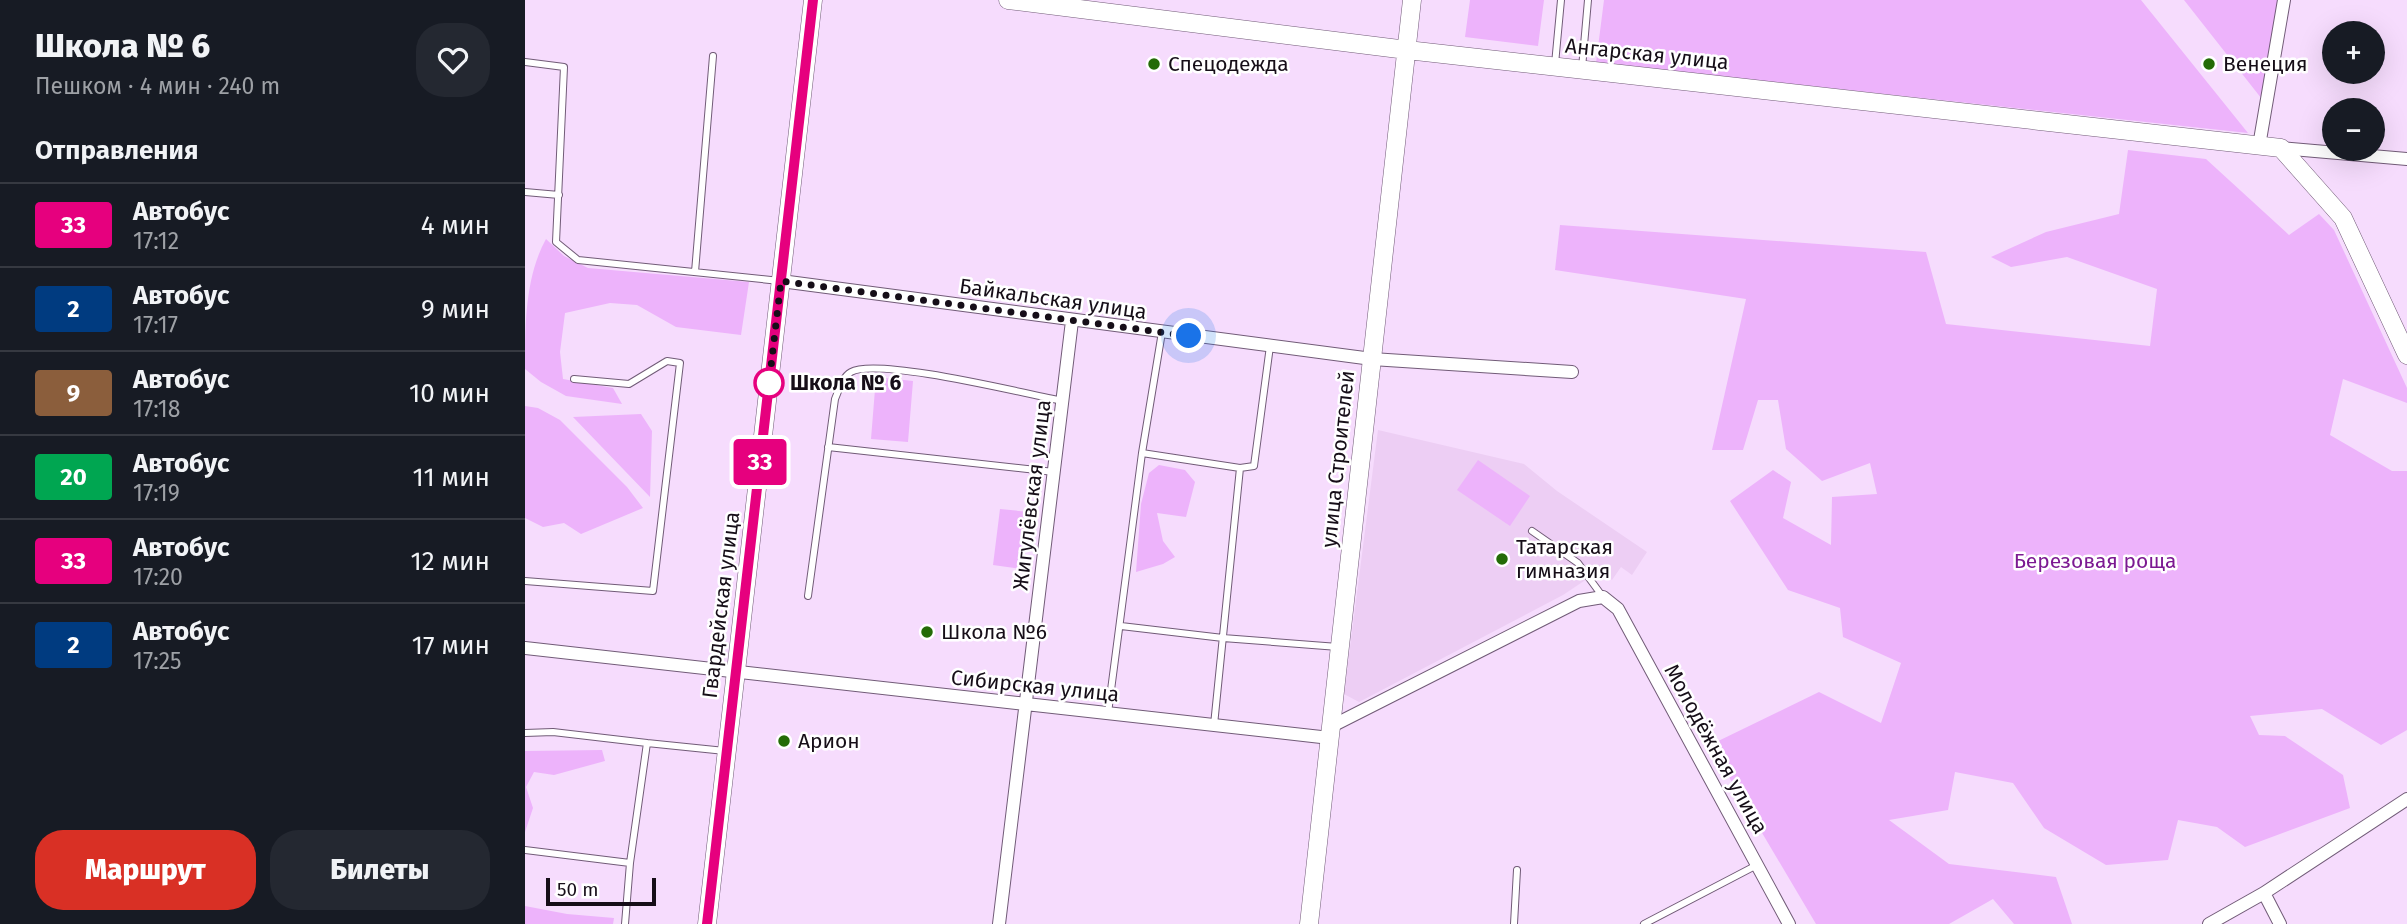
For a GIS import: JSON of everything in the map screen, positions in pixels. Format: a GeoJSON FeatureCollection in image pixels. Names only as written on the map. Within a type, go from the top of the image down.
{"type":"FeatureCollection","features":[{"type":"Feature","properties":{"kind":"street","name":"Гвардейская улица"},"geometry":{"type":"LineString","coordinates":[[707,924],[813,0]]}},
{"type":"Feature","properties":{"kind":"street","name":"Ангарская улица"},"geometry":{"type":"LineString","coordinates":[[1008,0],[1120,7],[1407,50],[2281,148]]}},
{"type":"Feature","properties":{"kind":"street","name":"улица Строителей"},"geometry":{"type":"LineString","coordinates":[[1309,924],[1412,0]]}},
{"type":"Feature","properties":{"kind":"street"},"geometry":{"type":"LineString","coordinates":[[2259,146],[2284,0]]}},
{"type":"Feature","properties":{"kind":"street"},"geometry":{"type":"LineString","coordinates":[[2281,148],[2407,159]]}},
{"type":"Feature","properties":{"kind":"street"},"geometry":{"type":"LineString","coordinates":[[2281,148],[2343,218],[2407,355]]}},
{"type":"Feature","properties":{"kind":"street","name":"Байкальская улица"},"geometry":{"type":"LineString","coordinates":[[781,281],[1372,359],[1572,373]]}},
{"type":"Feature","properties":{"kind":"street","name":"Жигулёвская улица"},"geometry":{"type":"LineString","coordinates":[[999,924],[1072,321]]}},
{"type":"Feature","properties":{"kind":"street"},"geometry":{"type":"LineString","coordinates":[[1330,733],[1579,601],[1603,597]]}},
{"type":"Feature","properties":{"kind":"street","name":"Молодёжная улица"},"geometry":{"type":"LineString","coordinates":[[1603,597],[1618,609],[1789,924]]}},
{"type":"Feature","properties":{"kind":"street","name":"Сибирская улица"},"geometry":{"type":"LineString","coordinates":[[525,648],[1213,725],[1330,733]]}},
{"type":"Feature","properties":{"kind":"street"},"geometry":{"type":"LineString","coordinates":[[2209,924],[2264,894],[2407,801]]}},
{"type":"Feature","properties":{"kind":"street"},"geometry":{"type":"LineString","coordinates":[[2264,894],[2280,924]]}},
{"type":"Feature","properties":{"kind":"lane"},"geometry":{"type":"LineString","coordinates":[[1555,67],[1561,0]]}},
{"type":"Feature","properties":{"kind":"lane"},"geometry":{"type":"LineString","coordinates":[[1581,70],[1588,0]]}},
{"type":"Feature","properties":{"kind":"lane"},"geometry":{"type":"LineString","coordinates":[[695,272],[713,56]]}},
{"type":"Feature","properties":{"kind":"lane"},"geometry":{"type":"LineString","coordinates":[[525,62],[564,67],[556,242],[578,260],[781,281]]}},
{"type":"Feature","properties":{"kind":"lane"},"geometry":{"type":"LineString","coordinates":[[525,192],[558,195]]}},
{"type":"Feature","properties":{"kind":"lane"},"geometry":{"type":"LineString","coordinates":[[1108,713],[1142,453],[1162,332]]}},
{"type":"Feature","properties":{"kind":"lane"},"geometry":{"type":"LineString","coordinates":[[1142,453],[1240,468],[1254,466],[1270,346]]}},
{"type":"Feature","properties":{"kind":"lane"},"geometry":{"type":"LineString","coordinates":[[525,581],[653,591],[680,363],[667,361],[629,384],[574,379]]}},
{"type":"Feature","properties":{"kind":"lane"},"geometry":{"type":"LineString","coordinates":[[808,596],[835,399],[842,381],[852,371],[875,368],[907,370],[1063,401]]}},
{"type":"Feature","properties":{"kind":"lane"},"geometry":{"type":"LineString","coordinates":[[828,447],[1054,472]]}},
{"type":"Feature","properties":{"kind":"lane"},"geometry":{"type":"LineString","coordinates":[[1213,725],[1240,468]]}},
{"type":"Feature","properties":{"kind":"lane"},"geometry":{"type":"LineString","coordinates":[[1532,531],[1578,563],[1603,597]]}},
{"type":"Feature","properties":{"kind":"lane"},"geometry":{"type":"LineString","coordinates":[[1121,626],[1223,638],[1339,647]]}},
{"type":"Feature","properties":{"kind":"lane"},"geometry":{"type":"LineString","coordinates":[[525,733],[553,732],[727,752]]}},
{"type":"Feature","properties":{"kind":"lane"},"geometry":{"type":"LineString","coordinates":[[625,924],[630,863],[647,743]]}},
{"type":"Feature","properties":{"kind":"lane"},"geometry":{"type":"LineString","coordinates":[[525,850],[630,863]]}},
{"type":"Feature","properties":{"kind":"lane"},"geometry":{"type":"LineString","coordinates":[[1644,924],[1757,865]]}},
{"type":"Feature","properties":{"kind":"lane"},"geometry":{"type":"LineString","coordinates":[[1514,924],[1517,870]]}},
{"type":"Feature","properties":{"kind":"shaded area","name":"Татарская гимназия"},"geometry":{"type":"Polygon","coordinates":[[[1378,430],[1524,464],[1557,491],[1647,552],[1632,575],[1621,567],[1612,580],[1599,571],[1563,595],[1359,702],[1344,694],[1378,430]]]}},
{"type":"Feature","properties":{"kind":"green space"},"geometry":{"type":"Polygon","coordinates":[[[1470,0],[1544,0],[1538,46],[1465,37],[1470,0]]]}},
{"type":"Feature","properties":{"kind":"green space"},"geometry":{"type":"Polygon","coordinates":[[[1604,0],[2141,0],[2248,133],[1596,63],[1604,0]]]}},
{"type":"Feature","properties":{"kind":"green space"},"geometry":{"type":"Polygon","coordinates":[[[2184,0],[2280,0],[2265,103],[2184,0]]]}},
{"type":"Feature","properties":{"kind":"green space","name":"Березовая роща"},"geometry":{"type":"Polygon","coordinates":[[[2128,150],[2206,159],[2289,235],[2319,214],[2334,230],[2407,388],[2407,403],[2343,379],[2330,435],[2392,471],[2407,471],[2407,730],[2381,745],[2322,709],[2250,716],[2259,735],[2285,736],[2343,775],[2350,808],[2245,847],[2217,827],[2178,820],[2168,860],[2106,865],[2044,828],[2013,783],[1955,772],[1948,810],[1889,820],[1949,864],[2056,877],[2072,924],[2014,924],[1993,899],[1949,924],[1816,924],[1710,745],[1819,692],[1881,723],[1901,663],[1843,637],[1840,608],[1788,590],[1730,501],[1773,470],[1791,482],[1783,518],[1831,545],[1832,497],[1877,494],[1870,463],[1822,481],[1786,449],[1778,400],[1758,400],[1743,450],[1712,450],[1746,299],[1555,270],[1560,225],[1926,252],[1946,324],[2150,346],[2157,289],[2067,257],[2011,267],[1991,257],[2046,232],[2119,214],[2128,150]]]}},
{"type":"Feature","properties":{"kind":"green space"},"geometry":{"type":"Polygon","coordinates":[[[546,239],[564,256],[588,268],[749,282],[741,335],[676,327],[637,305],[610,303],[565,313],[560,352],[563,379],[613,388],[622,404],[566,396],[525,369],[530,285],[546,239]]]}},
{"type":"Feature","properties":{"kind":"green space"},"geometry":{"type":"Polygon","coordinates":[[[876,377],[913,381],[908,442],[871,439],[876,377]]]}},
{"type":"Feature","properties":{"kind":"green space"},"geometry":{"type":"Polygon","coordinates":[[[525,406],[538,408],[560,420],[627,487],[643,508],[581,534],[564,523],[543,527],[525,518],[525,406]]]}},
{"type":"Feature","properties":{"kind":"green space"},"geometry":{"type":"Polygon","coordinates":[[[641,414],[652,431],[650,497],[573,417],[641,414]]]}},
{"type":"Feature","properties":{"kind":"green space"},"geometry":{"type":"Polygon","coordinates":[[[1478,460],[1530,496],[1510,526],[1457,490],[1478,460]]]}},
{"type":"Feature","properties":{"kind":"green space"},"geometry":{"type":"Polygon","coordinates":[[[1159,465],[1185,470],[1195,482],[1186,517],[1157,513],[1163,541],[1175,557],[1163,564],[1136,572],[1141,504],[1149,473],[1159,465]]]}},
{"type":"Feature","properties":{"kind":"green space"},"geometry":{"type":"Polygon","coordinates":[[[1000,509],[1029,512],[1022,569],[993,565],[1000,509]]]}},
{"type":"Feature","properties":{"kind":"green space"},"geometry":{"type":"Polygon","coordinates":[[[602,750],[605,761],[554,775],[534,772],[526,787],[533,808],[525,832],[525,751],[602,750]]]}},
{"type":"Feature","properties":{"kind":"green space"},"geometry":{"type":"Polygon","coordinates":[[[525,906],[567,914],[614,918],[613,924],[525,924],[525,906]]]}},
{"type":"Feature","properties":{"kind":"bus line","name":"33"},"geometry":{"type":"LineString","coordinates":[[707,924],[813,0]]}},
{"type":"Feature","properties":{"kind":"place","name":"Спецодежда"},"geometry":{"type":"Point","coordinates":[1154,64]}},
{"type":"Feature","properties":{"kind":"place","name":"Венеция"},"geometry":{"type":"Point","coordinates":[2209,64]}},
{"type":"Feature","properties":{"kind":"place","name":"Школа № 6"},"geometry":{"type":"Point","coordinates":[769,383]}},
{"type":"Feature","properties":{"kind":"place","name":"Татарская гимназия"},"geometry":{"type":"Point","coordinates":[1502,559]}},
{"type":"Feature","properties":{"kind":"place","name":"Школа №6"},"geometry":{"type":"Point","coordinates":[927,632]}},
{"type":"Feature","properties":{"kind":"place","name":"Арион"},"geometry":{"type":"Point","coordinates":[784,741]}},
{"type":"Feature","properties":{"kind":"route"},"geometry":{"type":"LineString","coordinates":[[769,383],[768,392],[781,281],[1189,336]]}}]}
